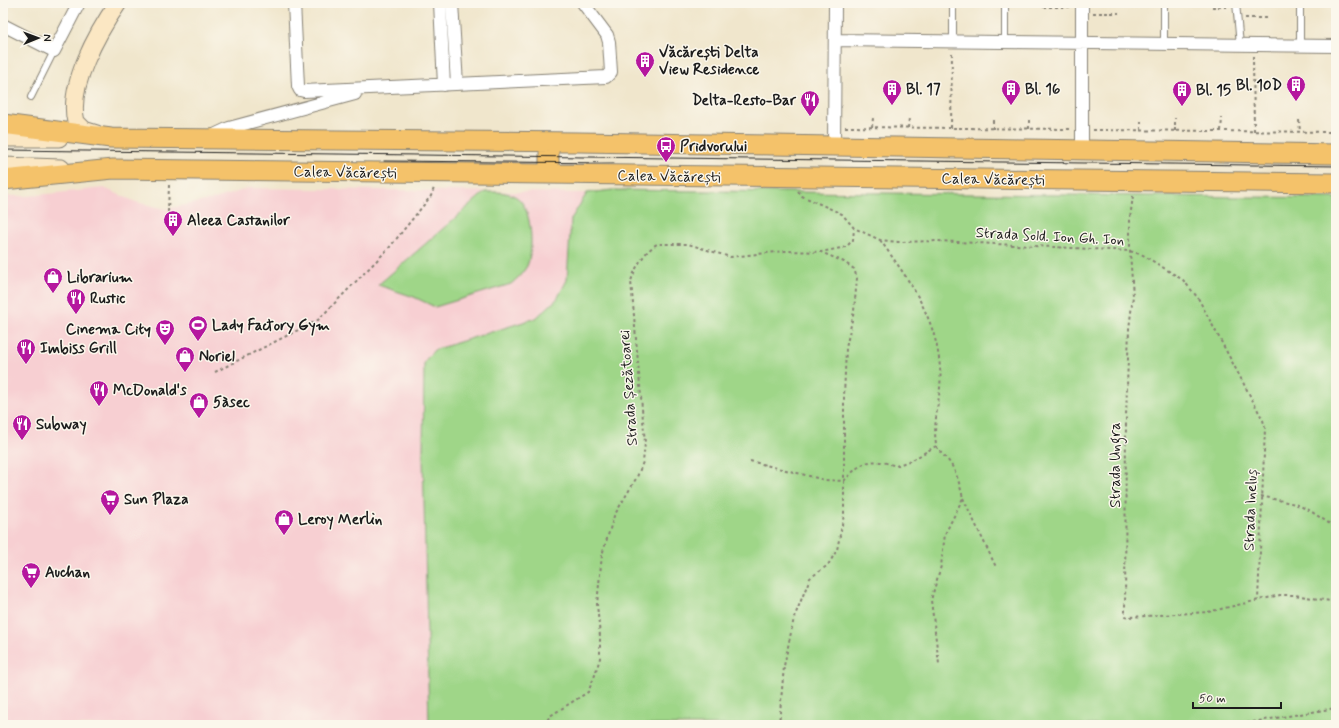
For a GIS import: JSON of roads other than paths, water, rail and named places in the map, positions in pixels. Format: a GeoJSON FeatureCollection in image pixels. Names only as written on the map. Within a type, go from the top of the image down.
{"type":"FeatureCollection","features":[{"type":"Feature","properties":{"kind":"main road"},"geometry":{"type":"LineString","coordinates":[[48,130],[61,125],[70,117],[74,108],[77,87],[86,61],[102,28],[118,3]]}},
{"type":"Feature","properties":{"kind":"main road"},"geometry":{"type":"LineString","coordinates":[[74,108],[76,122],[79,126],[111,138]]}},
{"type":"Feature","properties":{"kind":"main road","name":"Calea Văcărești"},"geometry":{"type":"LineString","coordinates":[[3,124],[111,138],[549,142],[1336,154]]}},
{"type":"Feature","properties":{"kind":"main road"},"geometry":{"type":"LineString","coordinates":[[3,138],[111,138]]}},
{"type":"Feature","properties":{"kind":"main road"},"geometry":{"type":"LineString","coordinates":[[549,142],[549,174]]}},
{"type":"Feature","properties":{"kind":"main road"},"geometry":{"type":"LineString","coordinates":[[3,166],[113,169]]}},
{"type":"Feature","properties":{"kind":"main road","name":"Calea Văcărești"},"geometry":{"type":"LineString","coordinates":[[3,180],[113,169],[1336,183]]}},
{"type":"Feature","properties":{"kind":"street"},"geometry":{"type":"LineString","coordinates":[[3,25],[54,51],[79,3]]}},
{"type":"Feature","properties":{"kind":"street","name":"Calea Văcărești"},"geometry":{"type":"LineString","coordinates":[[294,3],[298,86],[300,90],[444,85],[609,75],[609,42],[607,35],[583,3]]}},
{"type":"Feature","properties":{"kind":"street"},"geometry":{"type":"LineString","coordinates":[[440,3],[444,85]]}},
{"type":"Feature","properties":{"kind":"street"},"geometry":{"type":"LineString","coordinates":[[452,3],[457,84]]}},
{"type":"Feature","properties":{"kind":"street"},"geometry":{"type":"LineString","coordinates":[[834,147],[836,3]]}},
{"type":"Feature","properties":{"kind":"street"},"geometry":{"type":"LineString","coordinates":[[1082,8],[1082,151]]}},
{"type":"Feature","properties":{"kind":"street"},"geometry":{"type":"LineString","coordinates":[[835,40],[1336,46]]}},
{"type":"Feature","properties":{"kind":"street","name":"Calea Văcărești"},"geometry":{"type":"LineString","coordinates":[[205,139],[229,128],[378,88]]}},
{"type":"Feature","properties":{"kind":"lane"},"geometry":{"type":"LineString","coordinates":[[953,3],[953,42]]}},
{"type":"Feature","properties":{"kind":"lane"},"geometry":{"type":"LineString","coordinates":[[1004,43],[1005,3]]}},
{"type":"Feature","properties":{"kind":"lane"},"geometry":{"type":"LineString","coordinates":[[1164,3],[1164,44]]}},
{"type":"Feature","properties":{"kind":"lane"},"geometry":{"type":"LineString","coordinates":[[1300,3],[1300,45]]}},
{"type":"Feature","properties":{"kind":"lane"},"geometry":{"type":"LineString","coordinates":[[1236,5],[1240,45]]}},
{"type":"Feature","properties":{"kind":"lane"},"geometry":{"type":"LineString","coordinates":[[31,97],[54,51]]}},
{"type":"Feature","properties":{"kind":"tram line"},"geometry":{"type":"LineString","coordinates":[[3,150],[1336,166]]}},
{"type":"Feature","properties":{"kind":"tram line"},"geometry":{"type":"LineString","coordinates":[[384,161],[614,163]]}},
{"type":"Feature","properties":{"kind":"place","name":"Văcărești Delta View Residence"},"geometry":{"type":"Point","coordinates":[645,78]}},
{"type":"Feature","properties":{"kind":"place","name":"Bl. 10D"},"geometry":{"type":"Point","coordinates":[1296,102]}},
{"type":"Feature","properties":{"kind":"place","name":"Bl. 17"},"geometry":{"type":"Point","coordinates":[892,106]}},
{"type":"Feature","properties":{"kind":"place","name":"Bl. 16"},"geometry":{"type":"Point","coordinates":[1011,106]}},
{"type":"Feature","properties":{"kind":"place","name":"Bl. 15"},"geometry":{"type":"Point","coordinates":[1182,107]}},
{"type":"Feature","properties":{"kind":"place","name":"Delta-Resto-Bar"},"geometry":{"type":"Point","coordinates":[810,117]}},
{"type":"Feature","properties":{"kind":"place","name":"Pridvorului"},"geometry":{"type":"Point","coordinates":[666,163]}},
{"type":"Feature","properties":{"kind":"place","name":"Aleea Castanilor"},"geometry":{"type":"Point","coordinates":[173,237]}},
{"type":"Feature","properties":{"kind":"place","name":"Librarium"},"geometry":{"type":"Point","coordinates":[53,294]}},
{"type":"Feature","properties":{"kind":"place","name":"Rustic"},"geometry":{"type":"Point","coordinates":[76,315]}},
{"type":"Feature","properties":{"kind":"place","name":"Lady Factory Gym"},"geometry":{"type":"Point","coordinates":[198,342]}},
{"type":"Feature","properties":{"kind":"place","name":"Cinema City"},"geometry":{"type":"Point","coordinates":[165,346]}},
{"type":"Feature","properties":{"kind":"place","name":"Imbiss Grill"},"geometry":{"type":"Point","coordinates":[26,365]}},
{"type":"Feature","properties":{"kind":"place","name":"Noriel"},"geometry":{"type":"Point","coordinates":[185,373]}},
{"type":"Feature","properties":{"kind":"place","name":"McDonald's"},"geometry":{"type":"Point","coordinates":[99,407]}},
{"type":"Feature","properties":{"kind":"place","name":"5àsec"},"geometry":{"type":"Point","coordinates":[199,419]}},
{"type":"Feature","properties":{"kind":"place","name":"Subway"},"geometry":{"type":"Point","coordinates":[22,441]}},
{"type":"Feature","properties":{"kind":"place","name":"Sun Plaza"},"geometry":{"type":"Point","coordinates":[110,516]}},
{"type":"Feature","properties":{"kind":"place","name":"Leroy Merlin"},"geometry":{"type":"Point","coordinates":[284,536]}},
{"type":"Feature","properties":{"kind":"place","name":"Auchan"},"geometry":{"type":"Point","coordinates":[31,589]}}]}
